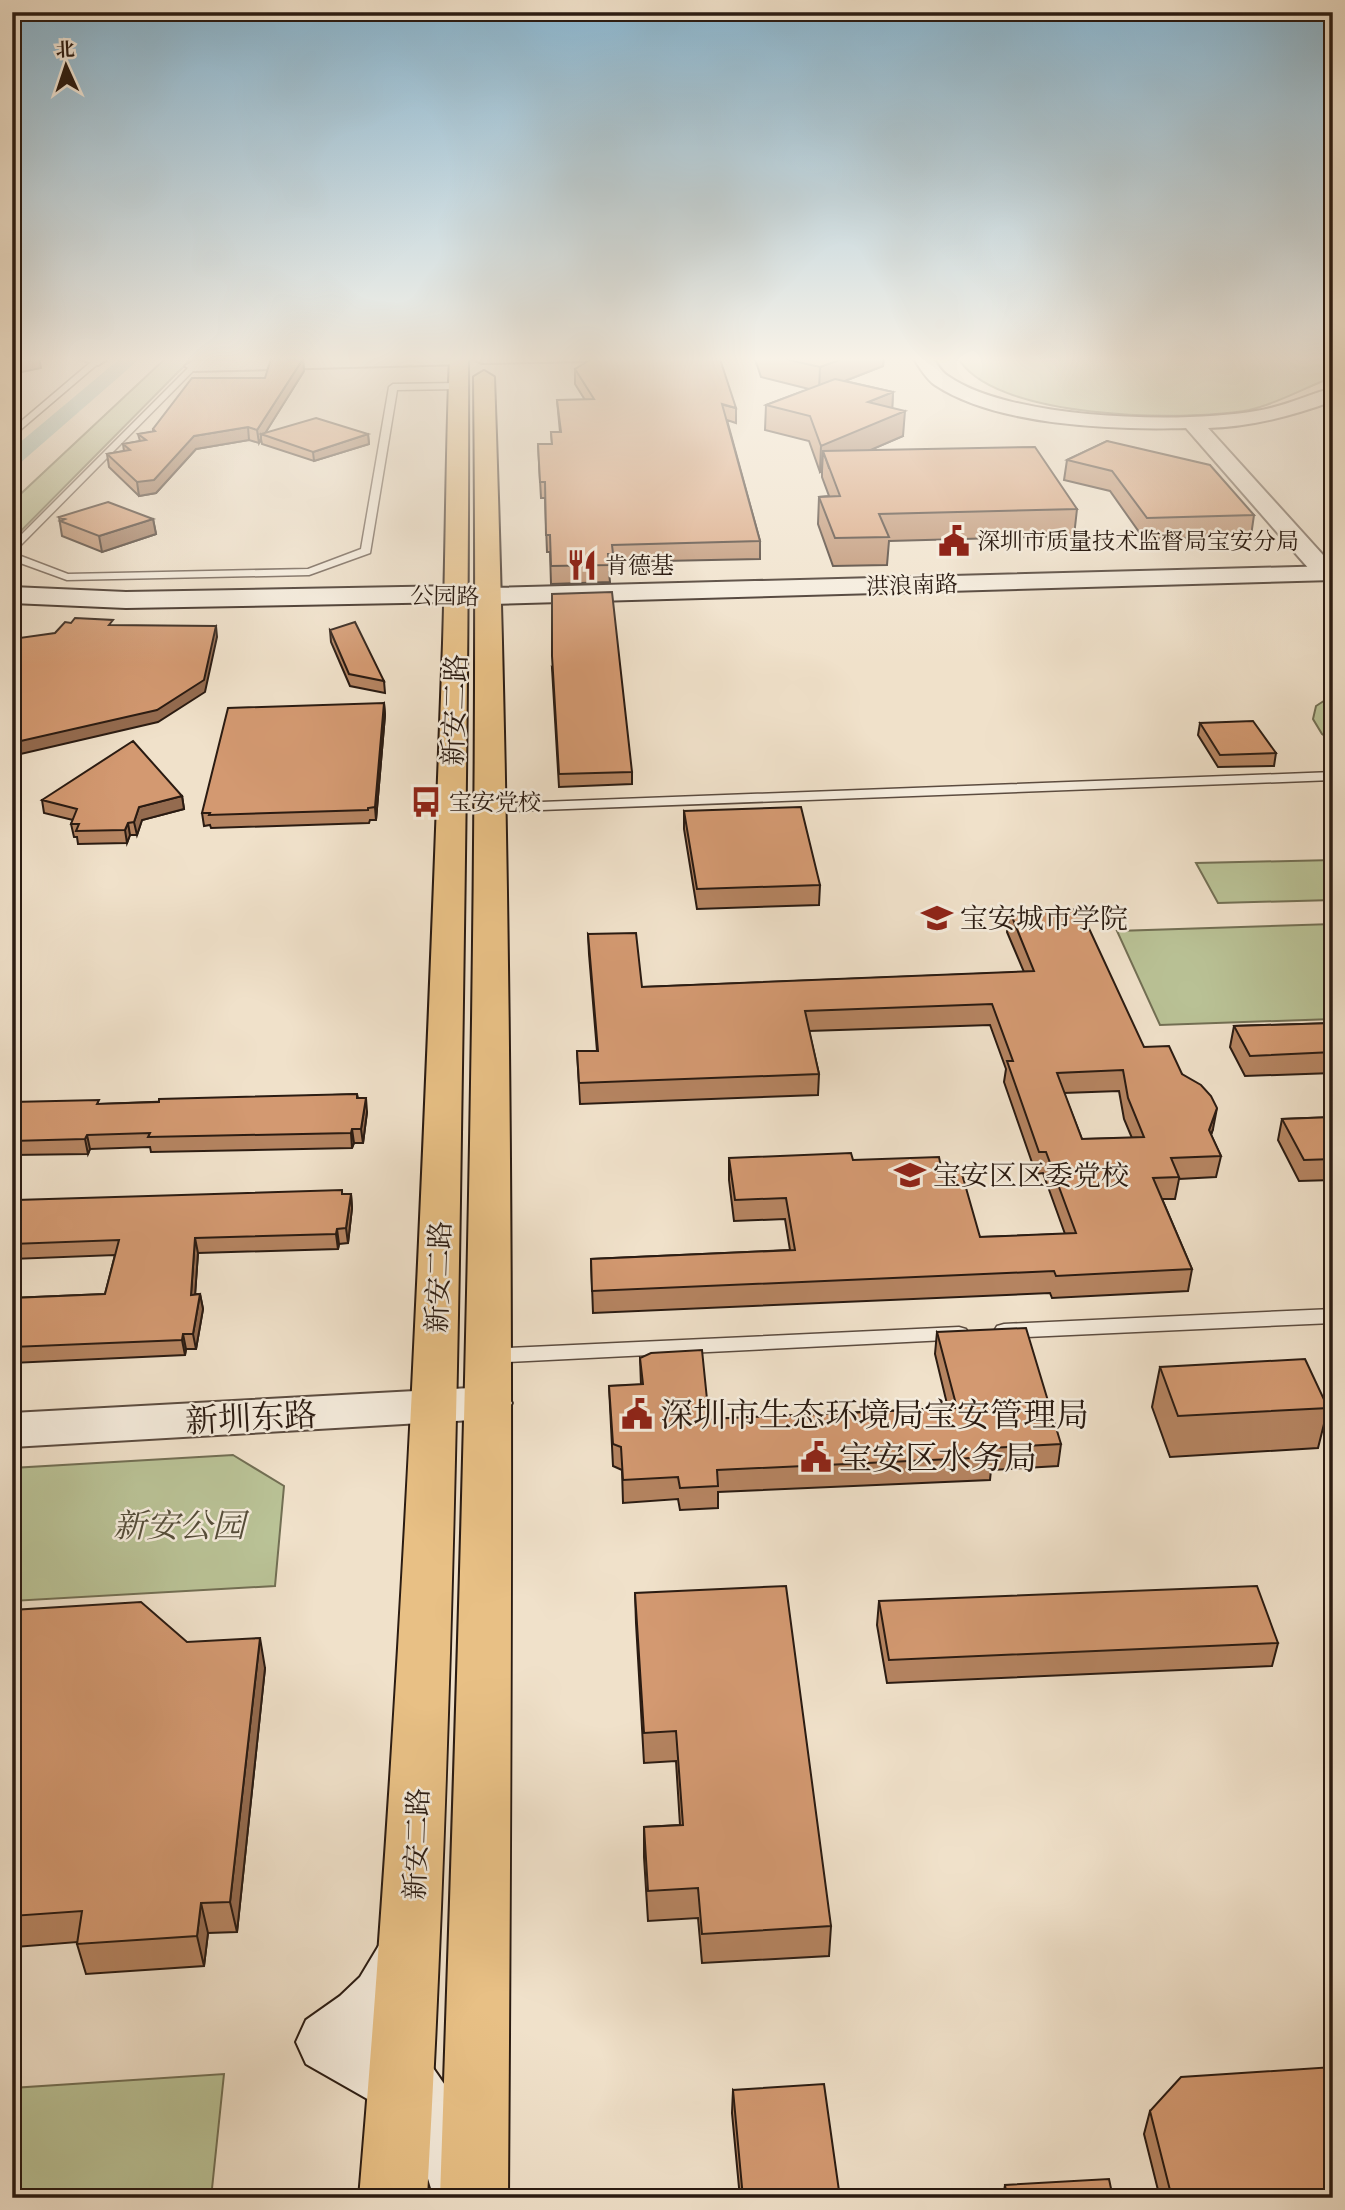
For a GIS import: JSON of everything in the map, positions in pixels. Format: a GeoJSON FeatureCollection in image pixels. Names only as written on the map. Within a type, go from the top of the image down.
{"type":"FeatureCollection","features":[{"type":"Feature","properties":{"kind":"main road","name":"新安二路"},"geometry":{"type":"LineString","coordinates":[[393,2198],[412,1933],[468,598],[469,459]]}},
{"type":"Feature","properties":{"kind":"main road"},"geometry":{"type":"LineString","coordinates":[[1225,459],[1329,573]]}},
{"type":"Feature","properties":{"kind":"main road","name":"洪浪南路"},"geometry":{"type":"LineString","coordinates":[[468,598],[1329,573]]}},
{"type":"Feature","properties":{"kind":"main road","name":"公园路"},"geometry":{"type":"LineString","coordinates":[[12,595],[126,600],[468,598]]}},
{"type":"Feature","properties":{"kind":"main road","name":"新安二路"},"geometry":{"type":"LineString","coordinates":[[468,598],[491,808],[489,1403],[474,2198]]}},
{"type":"Feature","properties":{"kind":"main road","name":"公园路"},"geometry":{"type":"LineString","coordinates":[[12,606],[118,610],[468,598]]}},
{"type":"Feature","properties":{"kind":"main road","name":"新圳东路"},"geometry":{"type":"LineString","coordinates":[[12,1430],[489,1403]]}},
{"type":"Feature","properties":{"kind":"main road"},"geometry":{"type":"LineString","coordinates":[[412,1933],[397,1980],[366,2016],[328,2042],[408,2087],[455,2156],[464,2198]]}},
{"type":"Feature","properties":{"kind":"lane"},"geometry":{"type":"LineString","coordinates":[[12,550],[101,459]]}},
{"type":"Feature","properties":{"kind":"lane"},"geometry":{"type":"LineString","coordinates":[[12,556],[67,577],[309,572],[366,551],[381,459]]}},
{"type":"Feature","properties":{"kind":"lane"},"geometry":{"type":"LineString","coordinates":[[491,808],[1333,776]]}},
{"type":"Feature","properties":{"kind":"lane"},"geometry":{"type":"LineString","coordinates":[[489,1356],[1333,1316]]}},
{"type":"Feature","properties":{"kind":"green space"},"geometry":{"type":"Polygon","coordinates":[[[58,459],[92,459],[12,540],[12,502],[58,459]]]}},
{"type":"Feature","properties":{"kind":"green space"},"geometry":{"type":"Polygon","coordinates":[[[1333,695],[1333,741],[1322,734],[1313,719],[1316,706],[1333,695]]]}},
{"type":"Feature","properties":{"kind":"green space"},"geometry":{"type":"Polygon","coordinates":[[[1333,860],[1333,900],[1218,903],[1196,863],[1333,860]]]}},
{"type":"Feature","properties":{"kind":"green space"},"geometry":{"type":"Polygon","coordinates":[[[1333,924],[1333,1019],[1160,1025],[1117,931],[1333,924]]]}},
{"type":"Feature","properties":{"kind":"green space","name":"新安公园"},"geometry":{"type":"Polygon","coordinates":[[[233,1455],[284,1486],[275,1586],[12,1601],[12,1468],[233,1455]]]}},
{"type":"Feature","properties":{"kind":"green space"},"geometry":{"type":"Polygon","coordinates":[[[224,2074],[211,2198],[12,2198],[12,2088],[224,2074]]]}},
{"type":"Feature","properties":{"kind":"building"},"geometry":{"type":"Polygon","coordinates":[[[112,459],[173,459],[154,480],[137,482],[112,459]]]}},
{"type":"Feature","properties":{"kind":"building"},"geometry":{"type":"Polygon","coordinates":[[[539,459],[737,459],[760,541],[612,545],[613,554],[608,554],[609,565],[551,566],[550,535],[546,535],[545,482],[540,482],[539,459]]]}},
{"type":"Feature","properties":{"kind":"building"},"geometry":{"type":"Polygon","coordinates":[[[826,459],[1043,459],[1077,509],[879,514],[889,537],[835,538],[819,497],[840,496],[826,459]]]}},
{"type":"Feature","properties":{"kind":"building"},"geometry":{"type":"Polygon","coordinates":[[[1185,459],[1210,465],[1254,515],[1147,518],[1112,471],[1067,460],[1185,459]]]}},
{"type":"Feature","properties":{"kind":"building"},"geometry":{"type":"Polygon","coordinates":[[[108,502],[153,519],[99,536],[60,521],[65,519],[59,517],[108,502]]]}},
{"type":"Feature","properties":{"kind":"building"},"geometry":{"type":"Polygon","coordinates":[[[612,592],[632,772],[559,774],[552,656],[552,594],[612,592]]]}},
{"type":"Feature","properties":{"kind":"building"},"geometry":{"type":"Polygon","coordinates":[[[75,618],[113,620],[109,625],[216,626],[204,680],[157,710],[12,743],[12,682],[18,682],[12,680],[12,639],[55,633],[65,622],[71,623],[75,618]]]}},
{"type":"Feature","properties":{"kind":"building"},"geometry":{"type":"Polygon","coordinates":[[[355,622],[384,681],[349,674],[330,630],[355,622]]]}},
{"type":"Feature","properties":{"kind":"building"},"geometry":{"type":"Polygon","coordinates":[[[384,703],[375,807],[368,810],[209,815],[210,813],[202,813],[228,708],[384,703]]]}},
{"type":"Feature","properties":{"kind":"building"},"geometry":{"type":"Polygon","coordinates":[[[1253,721],[1276,753],[1220,755],[1200,723],[1253,721]]]}},
{"type":"Feature","properties":{"kind":"building"},"geometry":{"type":"Polygon","coordinates":[[[133,741],[182,796],[139,807],[134,822],[128,823],[125,830],[76,831],[79,824],[71,824],[77,809],[42,800],[133,741]]]}},
{"type":"Feature","properties":{"kind":"building"},"geometry":{"type":"Polygon","coordinates":[[[801,807],[820,885],[697,889],[684,811],[801,807]]]}},
{"type":"Feature","properties":{"kind":"building"},"geometry":{"type":"Polygon","coordinates":[[[1080,909],[1144,1047],[1169,1046],[1182,1074],[1201,1085],[1211,1096],[1217,1108],[1209,1130],[1221,1156],[1171,1158],[1179,1177],[1153,1178],[1192,1269],[1056,1276],[1054,1271],[592,1291],[591,1259],[795,1250],[786,1198],[735,1200],[729,1158],[851,1153],[853,1160],[939,1157],[941,1167],[960,1167],[980,1237],[1076,1233],[1046,1152],[1039,1152],[1007,1061],[1013,1061],[992,1004],[805,1011],[819,1074],[579,1083],[577,1051],[598,1051],[588,934],[636,933],[642,987],[1034,971],[1010,912],[1080,909]],[[1123,1070],[1057,1073],[1082,1139],[1144,1137],[1128,1098],[1123,1070]]]}},
{"type":"Feature","properties":{"kind":"building"},"geometry":{"type":"Polygon","coordinates":[[[1333,1023],[1333,1052],[1250,1056],[1234,1026],[1333,1023]]]}},
{"type":"Feature","properties":{"kind":"building"},"geometry":{"type":"Polygon","coordinates":[[[357,1094],[357,1098],[366,1098],[361,1129],[352,1129],[351,1133],[148,1137],[150,1133],[87,1135],[85,1139],[12,1141],[12,1102],[99,1100],[97,1104],[159,1102],[159,1099],[357,1094]]]}},
{"type":"Feature","properties":{"kind":"building"},"geometry":{"type":"Polygon","coordinates":[[[1333,1117],[1333,1159],[1304,1160],[1282,1119],[1333,1117]]]}},
{"type":"Feature","properties":{"kind":"building"},"geometry":{"type":"Polygon","coordinates":[[[342,1190],[342,1194],[351,1194],[346,1228],[337,1229],[336,1234],[195,1238],[191,1295],[200,1294],[193,1334],[183,1334],[182,1340],[12,1347],[12,1298],[105,1294],[119,1240],[12,1244],[12,1205],[16,1200],[342,1190]]]}},
{"type":"Feature","properties":{"kind":"building"},"geometry":{"type":"Polygon","coordinates":[[[1026,1328],[1061,1444],[990,1448],[993,1457],[717,1470],[718,1486],[680,1488],[678,1477],[623,1480],[621,1447],[613,1444],[609,1386],[643,1384],[640,1358],[651,1353],[702,1350],[709,1419],[957,1408],[937,1332],[1026,1328]]]}},
{"type":"Feature","properties":{"kind":"building"},"geometry":{"type":"Polygon","coordinates":[[[1305,1359],[1328,1408],[1178,1416],[1160,1367],[1305,1359]]]}},
{"type":"Feature","properties":{"kind":"building"},"geometry":{"type":"Polygon","coordinates":[[[786,1586],[831,1926],[702,1934],[698,1888],[648,1891],[644,1827],[683,1825],[676,1731],[644,1733],[635,1593],[786,1586]]]}},
{"type":"Feature","properties":{"kind":"building"},"geometry":{"type":"Polygon","coordinates":[[[1257,1586],[1278,1643],[889,1660],[879,1601],[1257,1586]]]}},
{"type":"Feature","properties":{"kind":"building"},"geometry":{"type":"Polygon","coordinates":[[[141,1602],[187,1642],[260,1638],[230,1902],[201,1903],[197,1936],[77,1944],[82,1911],[12,1916],[12,1610],[141,1602]]]}},
{"type":"Feature","properties":{"kind":"building"},"geometry":{"type":"Polygon","coordinates":[[[1333,2067],[1333,2198],[1172,2198],[1150,2111],[1181,2077],[1333,2067]]]}},
{"type":"Feature","properties":{"kind":"building"},"geometry":{"type":"Polygon","coordinates":[[[824,2084],[840,2198],[743,2198],[733,2090],[824,2084]]]}},
{"type":"Feature","properties":{"kind":"building"},"geometry":{"type":"Polygon","coordinates":[[[1109,2179],[1113,2198],[1007,2198],[1005,2185],[1109,2179]]]}},
{"type":"Feature","properties":{"kind":"place","name":"深圳市质量技术监督局宝安分局"},"geometry":{"type":"Point","coordinates":[954,541]}},
{"type":"Feature","properties":{"kind":"place","name":"肯德基"},"geometry":{"type":"Point","coordinates":[582,565]}},
{"type":"Feature","properties":{"kind":"place","name":"宝安党校"},"geometry":{"type":"Point","coordinates":[426,802]}},
{"type":"Feature","properties":{"kind":"place","name":"宝安城市学院"},"geometry":{"type":"Point","coordinates":[937,918]}},
{"type":"Feature","properties":{"kind":"place","name":"宝安区区委党校"},"geometry":{"type":"Point","coordinates":[910,1175]}},
{"type":"Feature","properties":{"kind":"place","name":"深圳市生态环境局宝安管理局"},"geometry":{"type":"Point","coordinates":[637,1414]}},
{"type":"Feature","properties":{"kind":"place","name":"宝安区水务局"},"geometry":{"type":"Point","coordinates":[816,1457]}}]}
